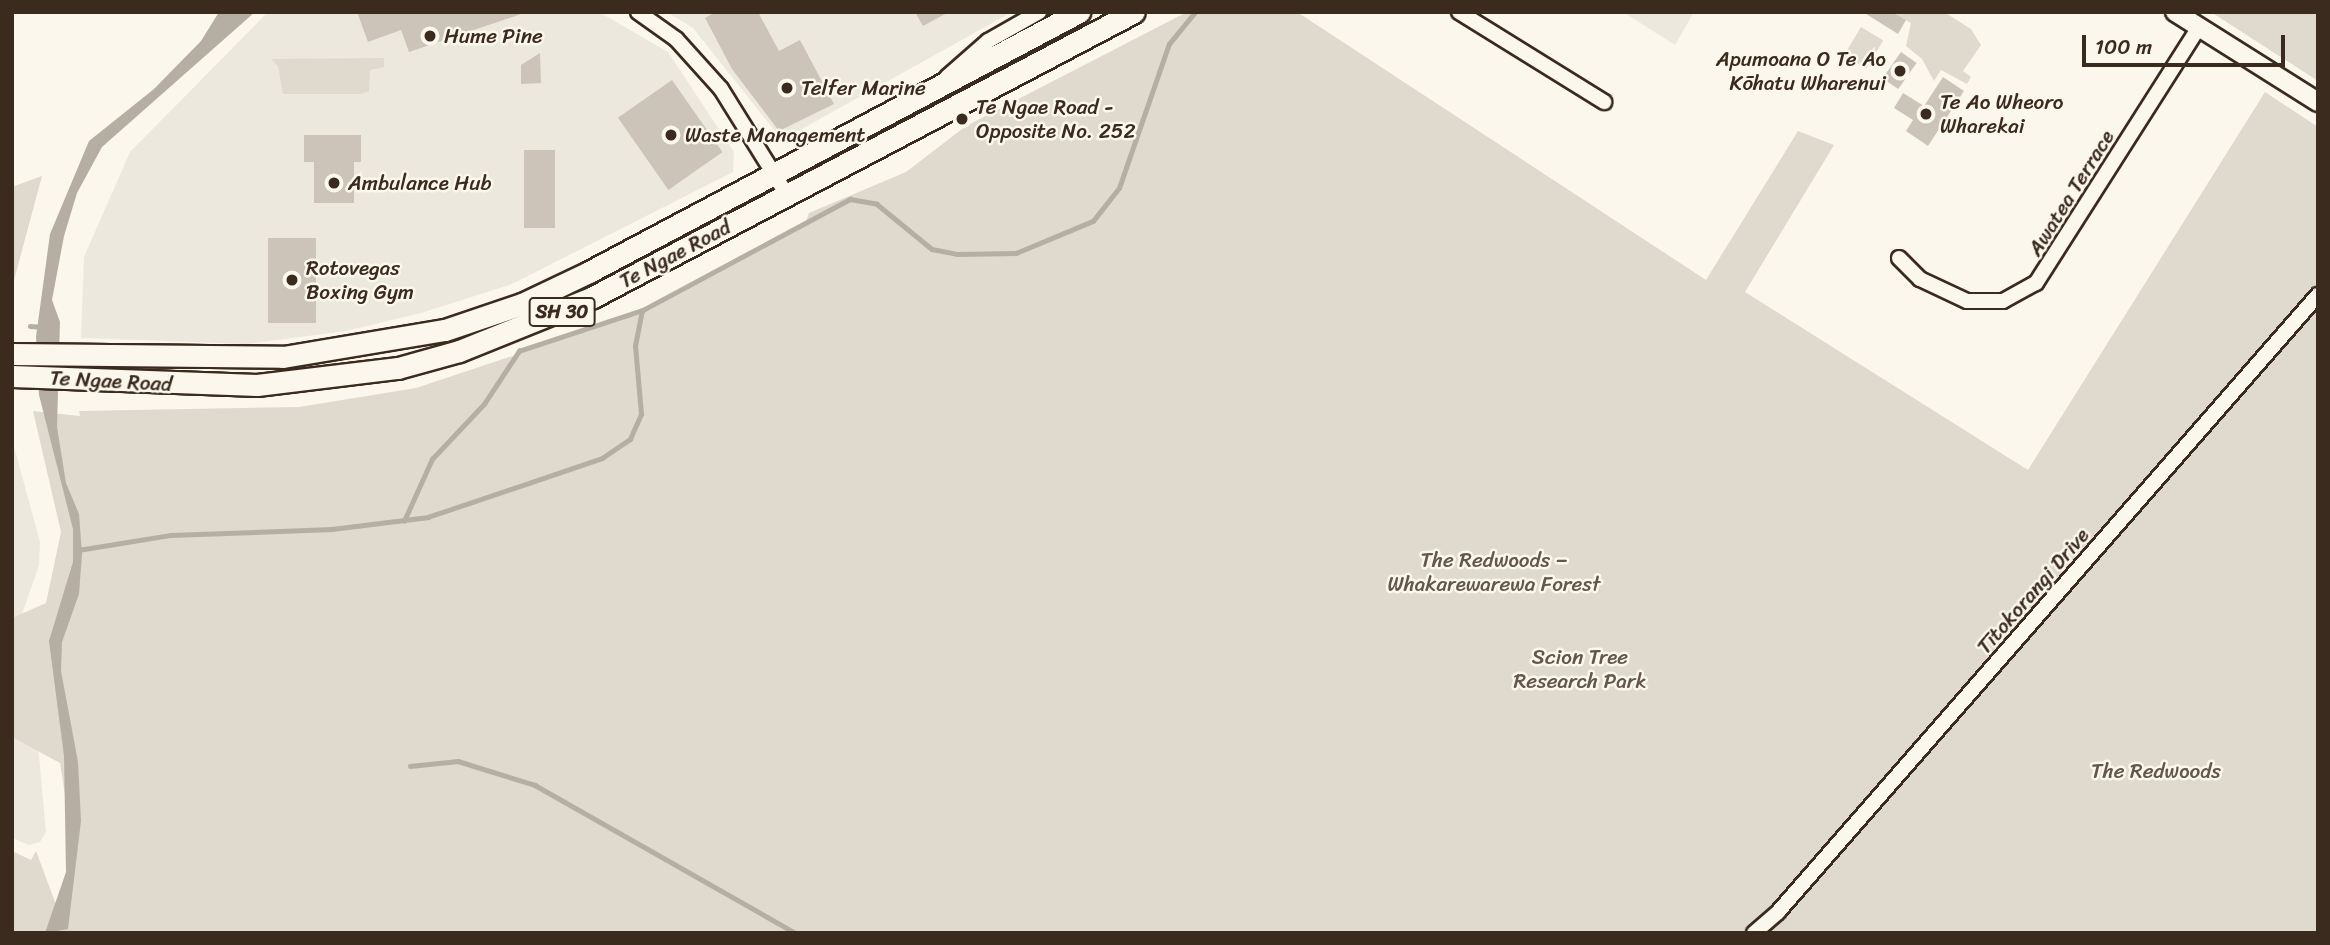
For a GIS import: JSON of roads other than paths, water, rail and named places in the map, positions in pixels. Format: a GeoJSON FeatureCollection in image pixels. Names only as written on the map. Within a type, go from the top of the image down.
{"type":"FeatureCollection","features":[{"type":"Feature","properties":{"kind":"highway","name":"Te Ngae Road"},"geometry":{"type":"LineString","coordinates":[[12,354],[93,358],[235,359],[345,351],[458,326],[578,277],[1079,12]]}},
{"type":"Feature","properties":{"kind":"highway","name":"Te Ngae Road"},"geometry":{"type":"LineString","coordinates":[[12,376],[257,385],[398,368],[510,333],[593,297],[1133,12]]}},
{"type":"Feature","properties":{"kind":"highway"},"geometry":{"type":"LineString","coordinates":[[235,359],[257,385]]}},
{"type":"Feature","properties":{"kind":"main road"},"geometry":{"type":"LineString","coordinates":[[2175,12],[2318,102]]}},
{"type":"Feature","properties":{"kind":"street"},"geometry":{"type":"LineString","coordinates":[[638,12],[698,62],[775,173],[787,195]]}},
{"type":"Feature","properties":{"kind":"street"},"geometry":{"type":"LineString","coordinates":[[940,86],[961,61],[1039,12]]}},
{"type":"Feature","properties":{"kind":"street"},"geometry":{"type":"LineString","coordinates":[[1459,12],[1604,102]]}},
{"type":"Feature","properties":{"kind":"street","name":"Awatea Terrace"},"geometry":{"type":"LineString","coordinates":[[1899,258],[1920,279],[1967,301],[2003,301],[2036,283],[2199,27]]}},
{"type":"Feature","properties":{"kind":"street","name":"Tītokorangi Drive"},"geometry":{"type":"LineString","coordinates":[[1754,933],[1778,912],[2318,295]]}},
{"type":"Feature","properties":{"kind":"street","name":"Tītokorangi Drive"},"geometry":{"type":"LineString","coordinates":[[1767,933],[1778,912]]}},
{"type":"Feature","properties":{"kind":"waterway"},"geometry":{"type":"LineString","coordinates":[[404,521],[432,459],[484,404],[519,351],[643,310],[850,199],[877,204],[932,249],[957,254],[1016,253],[1093,221],[1119,188],[1169,44],[1195,12]]}},
{"type":"Feature","properties":{"kind":"waterway"},"geometry":{"type":"LineString","coordinates":[[78,550],[171,535],[332,529],[428,517],[602,458],[630,439],[641,414],[635,346],[642,311]]}},
{"type":"Feature","properties":{"kind":"waterway"},"geometry":{"type":"LineString","coordinates":[[30,326],[43,327]]}},
{"type":"Feature","properties":{"kind":"waterway"},"geometry":{"type":"LineString","coordinates":[[410,766],[458,761],[535,785],[795,933]]}},
{"type":"Feature","properties":{"kind":"place","name":"Hume Pine"},"geometry":{"type":"Point","coordinates":[430,36]}},
{"type":"Feature","properties":{"kind":"place","name":"Apumoana O Te Ao Kōhatu Wharenui"},"geometry":{"type":"Point","coordinates":[1900,71]}},
{"type":"Feature","properties":{"kind":"place","name":"Telfer Marine"},"geometry":{"type":"Point","coordinates":[787,88]}},
{"type":"Feature","properties":{"kind":"place","name":"Te Ao Wheoro Wharekai"},"geometry":{"type":"Point","coordinates":[1926,114]}},
{"type":"Feature","properties":{"kind":"place","name":"Te Ngae Road - Opposite No. 252"},"geometry":{"type":"Point","coordinates":[962,119]}},
{"type":"Feature","properties":{"kind":"place","name":"Waste Management"},"geometry":{"type":"Point","coordinates":[671,135]}},
{"type":"Feature","properties":{"kind":"place","name":"Ambulance Hub"},"geometry":{"type":"Point","coordinates":[334,183]}},
{"type":"Feature","properties":{"kind":"place","name":"Rotovegas Boxing Gym"},"geometry":{"type":"Point","coordinates":[292,280]}},
{"type":"Feature","properties":{"kind":"park label","name":"The Redwoods – Whakarewarewa Forest"},"geometry":{"type":"Point","coordinates":[1494,572]}},
{"type":"Feature","properties":{"kind":"park label","name":"Scion Tree Research Park"},"geometry":{"type":"Point","coordinates":[1580,669]}},
{"type":"Feature","properties":{"kind":"park label","name":"The Redwoods"},"geometry":{"type":"Point","coordinates":[2156,771]}}]}
